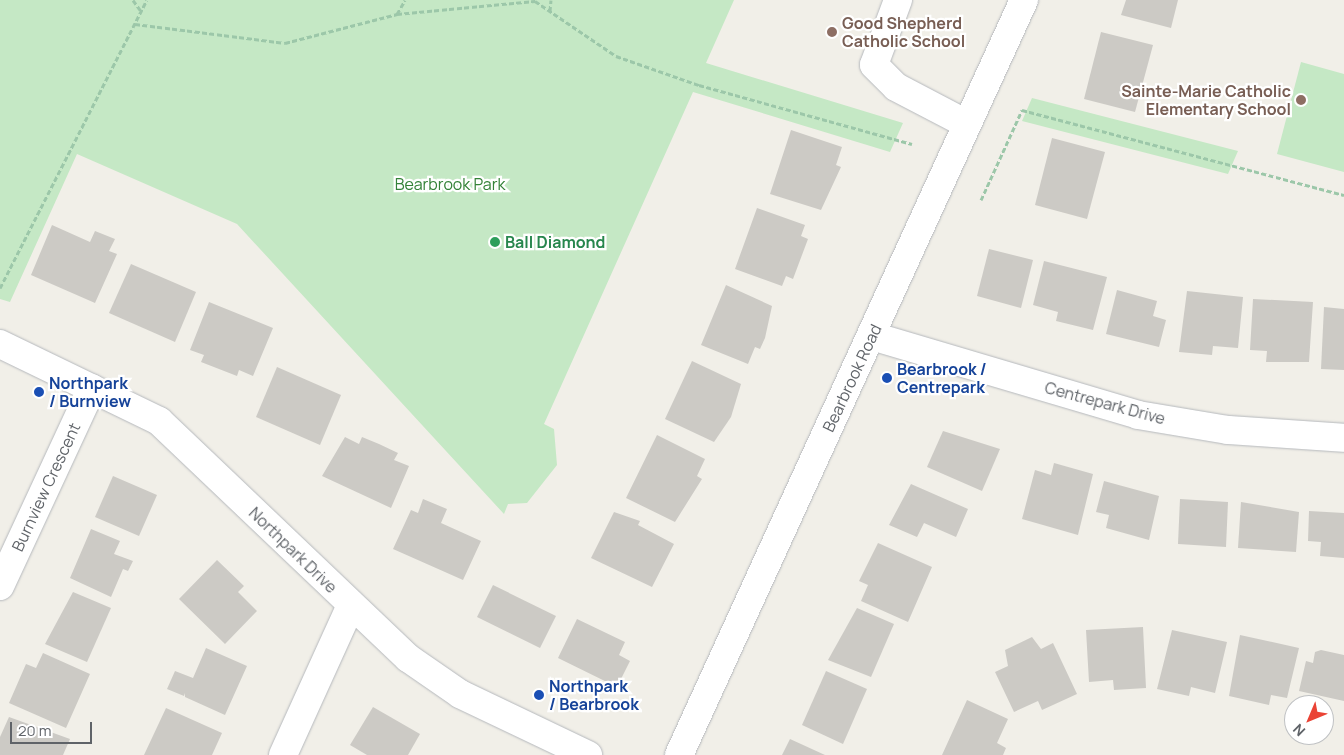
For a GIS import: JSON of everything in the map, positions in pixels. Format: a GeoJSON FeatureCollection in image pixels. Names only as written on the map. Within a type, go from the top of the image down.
{"type":"FeatureCollection","features":[{"type":"Feature","properties":{"kind":"street"},"geometry":{"type":"LineString","coordinates":[[898,0],[874,65],[896,87],[965,124]]}},
{"type":"Feature","properties":{"kind":"street","name":"Bearbrook Road"},"geometry":{"type":"LineString","coordinates":[[679,755],[872,336],[965,124],[1024,0]]}},
{"type":"Feature","properties":{"kind":"street","name":"Centrepark Drive"},"geometry":{"type":"LineString","coordinates":[[872,336],[1138,414],[1228,430],[1344,438]]}},
{"type":"Feature","properties":{"kind":"street","name":"Northpark Drive"},"geometry":{"type":"LineString","coordinates":[[0,344],[159,421],[408,658],[460,694],[588,755]]}},
{"type":"Feature","properties":{"kind":"street","name":"Burnview Crescent"},"geometry":{"type":"LineString","coordinates":[[0,586],[92,388]]}},
{"type":"Feature","properties":{"kind":"street"},"geometry":{"type":"LineString","coordinates":[[283,755],[351,605]]}},
{"type":"Feature","properties":{"kind":"path"},"geometry":{"type":"LineString","coordinates":[[133,0],[141,11]]}},
{"type":"Feature","properties":{"kind":"path"},"geometry":{"type":"LineString","coordinates":[[0,288],[147,0]]}},
{"type":"Feature","properties":{"kind":"path"},"geometry":{"type":"LineString","coordinates":[[397,14],[405,0]]}},
{"type":"Feature","properties":{"kind":"path"},"geometry":{"type":"LineString","coordinates":[[550,11],[552,0]]}},
{"type":"Feature","properties":{"kind":"path"},"geometry":{"type":"LineString","coordinates":[[135,24],[285,43],[397,14],[534,1],[616,56],[699,85],[912,144]]}},
{"type":"Feature","properties":{"kind":"path"},"geometry":{"type":"LineString","coordinates":[[980,200],[1022,110],[1344,195]]}},
{"type":"Feature","properties":{"kind":"green space","name":"Bearbrook Park"},"geometry":{"type":"Polygon","coordinates":[[[0,0],[734,0],[706,63],[903,123],[890,152],[693,92],[544,424],[554,429],[557,465],[527,503],[508,504],[504,514],[237,224],[77,154],[10,302],[0,299],[0,0]]]}},
{"type":"Feature","properties":{"kind":"green space"},"geometry":{"type":"Polygon","coordinates":[[[1301,62],[1344,74],[1344,172],[1277,154],[1301,62]]]}},
{"type":"Feature","properties":{"kind":"green space"},"geometry":{"type":"Polygon","coordinates":[[[1032,98],[1238,151],[1228,174],[1022,121],[1032,98]]]}},
{"type":"Feature","properties":{"kind":"building"},"geometry":{"type":"Polygon","coordinates":[[[1126,0],[1178,0],[1171,28],[1121,15],[1126,0]]]}},
{"type":"Feature","properties":{"kind":"building"},"geometry":{"type":"Polygon","coordinates":[[[1101,32],[1153,45],[1135,112],[1084,99],[1101,32]]]}},
{"type":"Feature","properties":{"kind":"building"},"geometry":{"type":"Polygon","coordinates":[[[791,130],[842,147],[836,165],[841,167],[821,210],[770,194],[791,130]]]}},
{"type":"Feature","properties":{"kind":"building"},"geometry":{"type":"Polygon","coordinates":[[[1052,138],[1105,152],[1087,219],[1035,205],[1052,138]]]}},
{"type":"Feature","properties":{"kind":"building"},"geometry":{"type":"Polygon","coordinates":[[[757,208],[805,225],[801,236],[808,239],[793,279],[786,276],[782,286],[735,269],[757,208]]]}},
{"type":"Feature","properties":{"kind":"building"},"geometry":{"type":"Polygon","coordinates":[[[52,225],[90,242],[95,231],[115,239],[109,251],[117,254],[95,303],[31,275],[52,225]]]}},
{"type":"Feature","properties":{"kind":"building"},"geometry":{"type":"Polygon","coordinates":[[[989,249],[1033,260],[1021,308],[977,296],[989,249]]]}},
{"type":"Feature","properties":{"kind":"building"},"geometry":{"type":"Polygon","coordinates":[[[1044,261],[1107,277],[1093,330],[1056,321],[1058,312],[1033,305],[1044,261]]]}},
{"type":"Feature","properties":{"kind":"building"},"geometry":{"type":"Polygon","coordinates":[[[131,264],[196,292],[175,342],[109,313],[131,264]]]}},
{"type":"Feature","properties":{"kind":"building"},"geometry":{"type":"Polygon","coordinates":[[[726,285],[772,306],[765,338],[760,349],[755,347],[748,364],[701,345],[726,285]]]}},
{"type":"Feature","properties":{"kind":"building"},"geometry":{"type":"Polygon","coordinates":[[[1117,290],[1157,301],[1153,316],[1166,320],[1159,347],[1106,334],[1117,290]]]}},
{"type":"Feature","properties":{"kind":"building"},"geometry":{"type":"Polygon","coordinates":[[[1187,291],[1243,297],[1238,348],[1213,346],[1212,355],[1179,352],[1187,291]]]}},
{"type":"Feature","properties":{"kind":"building"},"geometry":{"type":"Polygon","coordinates":[[[1253,299],[1313,302],[1309,362],[1266,362],[1267,351],[1250,350],[1253,299]]]}},
{"type":"Feature","properties":{"kind":"building"},"geometry":{"type":"Polygon","coordinates":[[[209,302],[273,328],[253,376],[239,370],[237,376],[201,362],[204,355],[190,350],[209,302]]]}},
{"type":"Feature","properties":{"kind":"building"},"geometry":{"type":"Polygon","coordinates":[[[1324,307],[1344,309],[1344,370],[1321,369],[1324,307]]]}},
{"type":"Feature","properties":{"kind":"building"},"geometry":{"type":"Polygon","coordinates":[[[692,361],[741,384],[731,417],[714,442],[665,419],[692,361]]]}},
{"type":"Feature","properties":{"kind":"building"},"geometry":{"type":"Polygon","coordinates":[[[277,367],[341,395],[320,445],[256,417],[277,367]]]}},
{"type":"Feature","properties":{"kind":"building"},"geometry":{"type":"Polygon","coordinates":[[[943,431],[1000,449],[982,491],[927,467],[943,431]]]}},
{"type":"Feature","properties":{"kind":"building"},"geometry":{"type":"Polygon","coordinates":[[[657,435],[705,459],[697,476],[702,479],[675,522],[626,498],[657,435]]]}},
{"type":"Feature","properties":{"kind":"building"},"geometry":{"type":"Polygon","coordinates":[[[345,437],[359,444],[362,437],[379,444],[398,453],[394,460],[409,466],[391,508],[322,476],[345,437]]]}},
{"type":"Feature","properties":{"kind":"building"},"geometry":{"type":"Polygon","coordinates":[[[1054,463],[1093,474],[1078,535],[1022,519],[1035,470],[1051,475],[1054,463]]]}},
{"type":"Feature","properties":{"kind":"building"},"geometry":{"type":"Polygon","coordinates":[[[113,476],[157,495],[139,536],[95,517],[113,476]]]}},
{"type":"Feature","properties":{"kind":"building"},"geometry":{"type":"Polygon","coordinates":[[[1104,481],[1159,496],[1149,540],[1106,528],[1109,515],[1096,512],[1104,481]]]}},
{"type":"Feature","properties":{"kind":"building"},"geometry":{"type":"Polygon","coordinates":[[[911,484],[968,509],[956,537],[924,523],[917,537],[889,525],[911,484]]]}},
{"type":"Feature","properties":{"kind":"building"},"geometry":{"type":"Polygon","coordinates":[[[423,499],[447,509],[441,523],[481,541],[463,580],[393,549],[411,510],[418,513],[423,499]]]}},
{"type":"Feature","properties":{"kind":"building"},"geometry":{"type":"Polygon","coordinates":[[[1180,499],[1228,502],[1226,547],[1178,544],[1180,499]]]}},
{"type":"Feature","properties":{"kind":"building"},"geometry":{"type":"Polygon","coordinates":[[[1241,502],[1299,512],[1296,552],[1238,548],[1241,502]]]}},
{"type":"Feature","properties":{"kind":"building"},"geometry":{"type":"Polygon","coordinates":[[[1309,511],[1344,513],[1344,558],[1320,556],[1321,542],[1308,541],[1309,511]]]}},
{"type":"Feature","properties":{"kind":"building"},"geometry":{"type":"Polygon","coordinates":[[[614,512],[640,521],[638,525],[674,544],[652,587],[591,558],[614,512]]]}},
{"type":"Feature","properties":{"kind":"building"},"geometry":{"type":"Polygon","coordinates":[[[91,529],[120,541],[114,554],[133,561],[128,571],[123,569],[111,597],[70,578],[91,529]]]}},
{"type":"Feature","properties":{"kind":"building"},"geometry":{"type":"Polygon","coordinates":[[[878,543],[932,567],[908,622],[861,601],[868,585],[859,581],[878,543]]]}},
{"type":"Feature","properties":{"kind":"building"},"geometry":{"type":"Polygon","coordinates":[[[217,560],[244,586],[238,592],[257,611],[225,644],[179,599],[217,560]]]}},
{"type":"Feature","properties":{"kind":"building"},"geometry":{"type":"Polygon","coordinates":[[[493,585],[556,616],[540,648],[477,617],[493,585]]]}},
{"type":"Feature","properties":{"kind":"building"},"geometry":{"type":"Polygon","coordinates":[[[73,592],[111,608],[87,662],[45,644],[73,592]]]}},
{"type":"Feature","properties":{"kind":"building"},"geometry":{"type":"Polygon","coordinates":[[[857,608],[894,624],[871,677],[828,660],[857,608]]]}},
{"type":"Feature","properties":{"kind":"building"},"geometry":{"type":"Polygon","coordinates":[[[577,619],[625,642],[619,655],[630,661],[617,687],[558,658],[577,619]]]}},
{"type":"Feature","properties":{"kind":"building"},"geometry":{"type":"Polygon","coordinates":[[[1143,627],[1146,688],[1114,690],[1113,680],[1089,682],[1086,630],[1143,627]]]}},
{"type":"Feature","properties":{"kind":"building"},"geometry":{"type":"Polygon","coordinates":[[[1172,630],[1227,642],[1215,693],[1191,687],[1189,696],[1157,689],[1172,630]]]}},
{"type":"Feature","properties":{"kind":"building"},"geometry":{"type":"Polygon","coordinates":[[[1240,635],[1299,648],[1288,695],[1284,695],[1284,697],[1271,695],[1269,705],[1229,696],[1240,635]]]}},
{"type":"Feature","properties":{"kind":"building"},"geometry":{"type":"Polygon","coordinates":[[[1032,637],[1041,649],[1053,643],[1077,694],[1042,710],[1038,701],[1014,712],[995,672],[1008,666],[1005,650],[1032,637]]]}},
{"type":"Feature","properties":{"kind":"building"},"geometry":{"type":"Polygon","coordinates":[[[206,648],[247,666],[225,715],[185,697],[185,693],[184,696],[167,689],[175,671],[193,678],[206,648]]]}},
{"type":"Feature","properties":{"kind":"building"},"geometry":{"type":"Polygon","coordinates":[[[1321,650],[1344,655],[1344,701],[1334,699],[1334,695],[1317,695],[1299,691],[1306,661],[1313,663],[1315,652],[1321,650]]]}},
{"type":"Feature","properties":{"kind":"building"},"geometry":{"type":"Polygon","coordinates":[[[43,653],[90,674],[66,728],[9,703],[26,664],[36,668],[43,653]]]}},
{"type":"Feature","properties":{"kind":"building"},"geometry":{"type":"Polygon","coordinates":[[[826,671],[867,689],[843,744],[802,725],[826,671]]]}},
{"type":"Feature","properties":{"kind":"building"},"geometry":{"type":"Polygon","coordinates":[[[967,700],[1008,719],[997,743],[1006,748],[1003,755],[942,755],[967,700]]]}},
{"type":"Feature","properties":{"kind":"building"},"geometry":{"type":"Polygon","coordinates":[[[373,707],[420,734],[408,755],[367,755],[350,745],[373,707]]]}},
{"type":"Feature","properties":{"kind":"building"},"geometry":{"type":"Polygon","coordinates":[[[166,708],[222,733],[212,755],[144,755],[166,708]]]}},
{"type":"Feature","properties":{"kind":"building"},"geometry":{"type":"Polygon","coordinates":[[[9,717],[70,739],[63,755],[0,755],[0,737],[9,717]]]}},
{"type":"Feature","properties":{"kind":"building"},"geometry":{"type":"Polygon","coordinates":[[[790,739],[825,755],[782,755],[790,739]]]}},
{"type":"Feature","properties":{"kind":"place","name":"Good Shepherd Catholic School"},"geometry":{"type":"Point","coordinates":[832,32]}},
{"type":"Feature","properties":{"kind":"place","name":"Sainte-Marie Catholic Elementary School"},"geometry":{"type":"Point","coordinates":[1301,100]}},
{"type":"Feature","properties":{"kind":"place","name":"Ball Diamond"},"geometry":{"type":"Point","coordinates":[495,242]}},
{"type":"Feature","properties":{"kind":"place","name":"Bearbrook / Centrepark"},"geometry":{"type":"Point","coordinates":[887,378]}},
{"type":"Feature","properties":{"kind":"place","name":"Northpark / Burnview"},"geometry":{"type":"Point","coordinates":[39,392]}},
{"type":"Feature","properties":{"kind":"place","name":"Northpark / Bearbrook"},"geometry":{"type":"Point","coordinates":[539,695]}}]}
